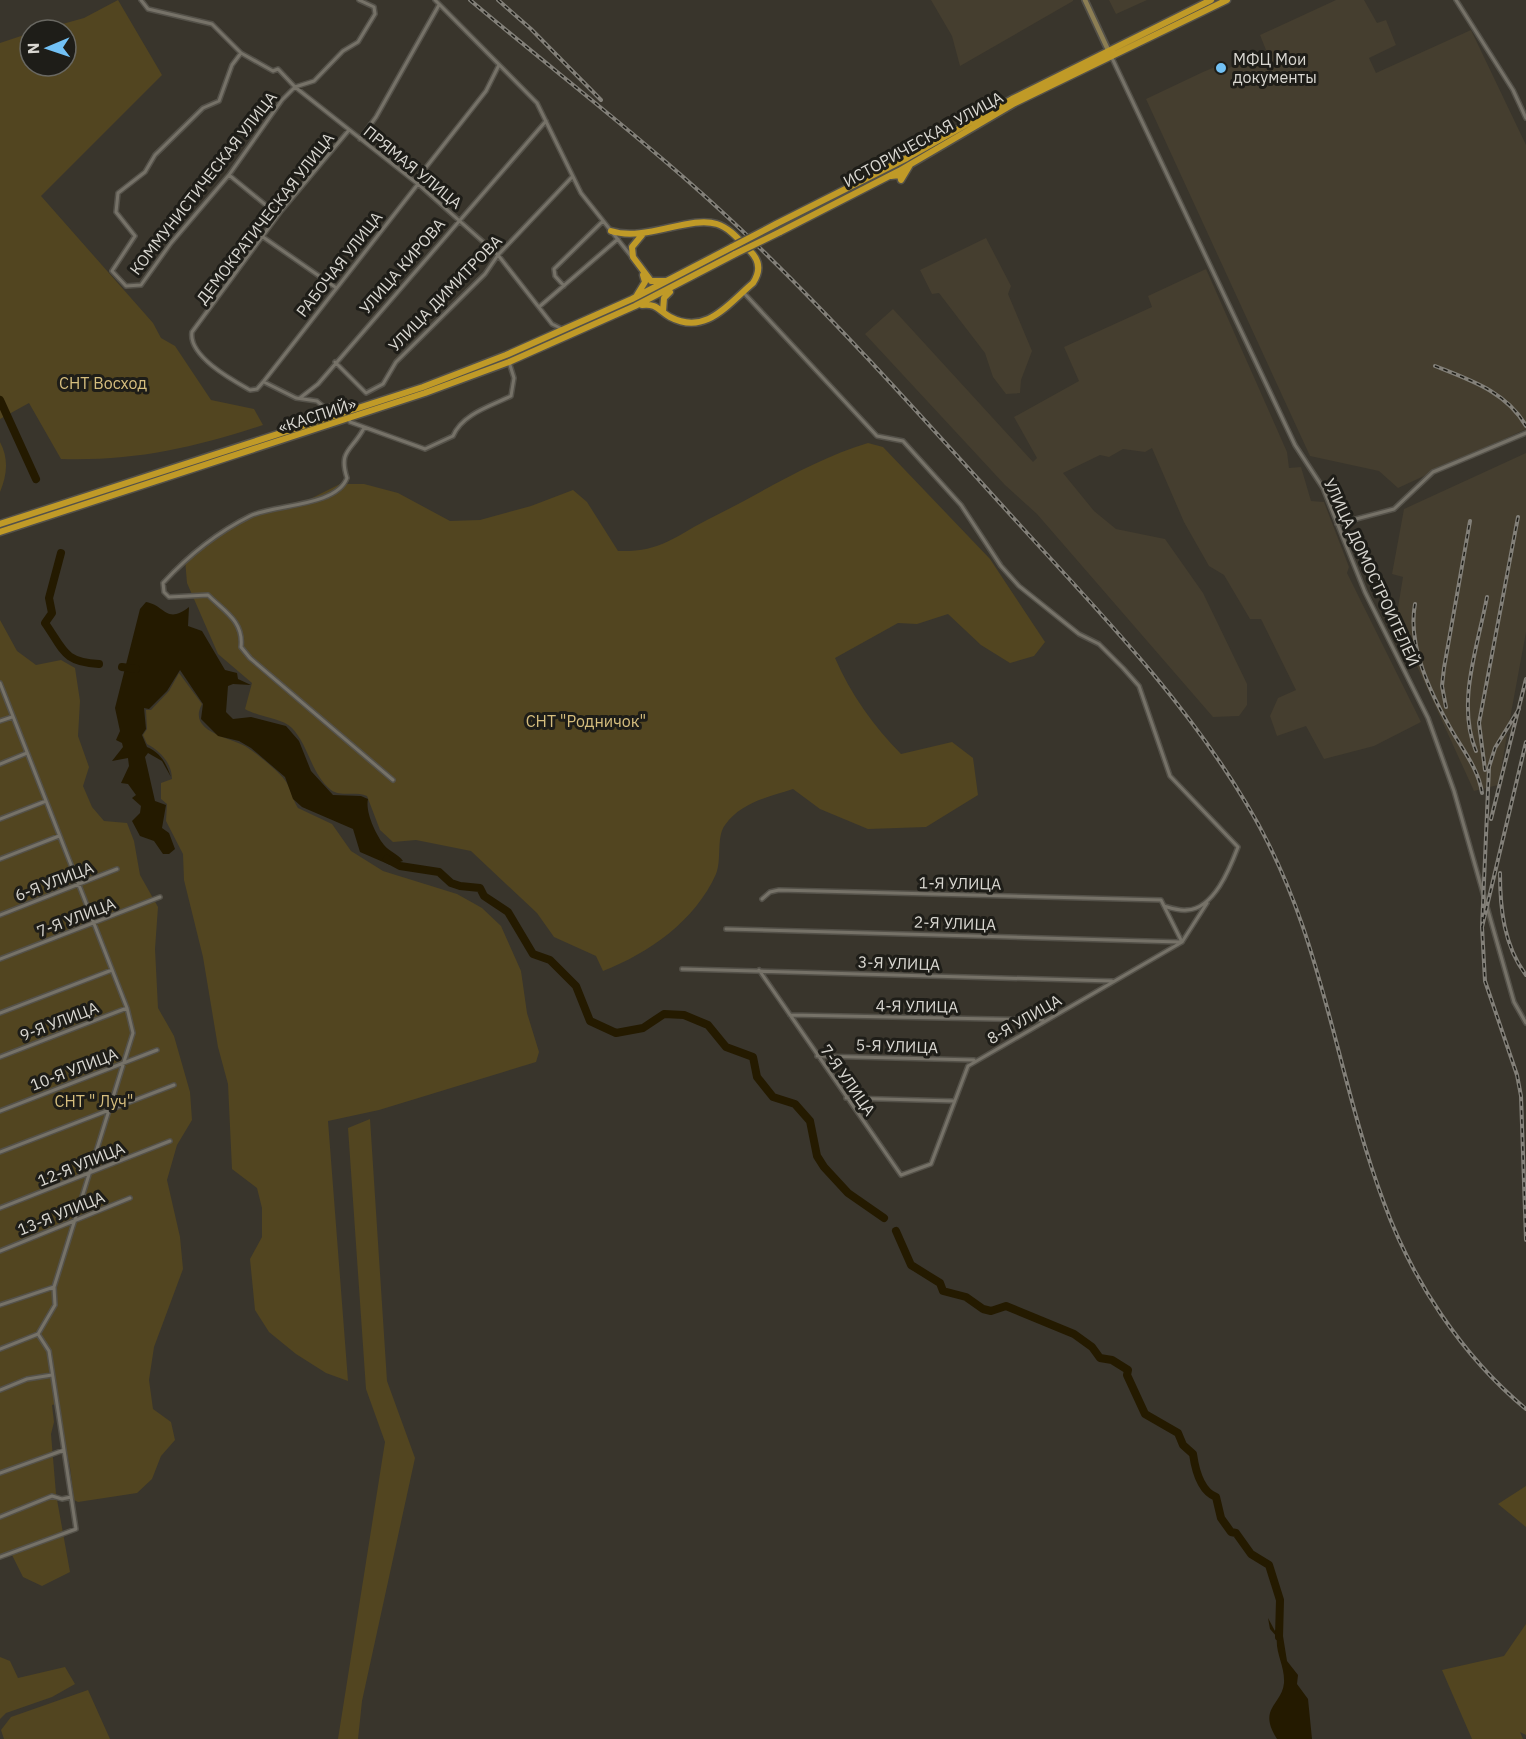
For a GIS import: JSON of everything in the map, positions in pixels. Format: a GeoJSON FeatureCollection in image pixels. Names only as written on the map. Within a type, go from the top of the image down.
{"type":"FeatureCollection","features":[{"type":"Feature","properties":{"kind":"highway","name":"ИСТОРИЧЕСКАЯ УЛИЦА"},"geometry":{"type":"LineString","coordinates":[[635,306],[887,177],[1015,103],[1211,0]]}},
{"type":"Feature","properties":{"kind":"highway","name":"ИСТОРИЧЕСКАЯ УЛИЦА"},"geometry":{"type":"LineString","coordinates":[[632,299],[675,279],[776,224],[907,158],[1012,99],[1227,0]]}},
{"type":"Feature","properties":{"kind":"highway"},"geometry":{"type":"LineString","coordinates":[[611,231],[623,235],[715,223],[723,227],[754,255],[758,262],[757,277],[743,292],[705,323],[683,323],[651,304],[635,306]]}},
{"type":"Feature","properties":{"kind":"highway"},"geometry":{"type":"LineString","coordinates":[[645,233],[637,238],[632,247],[633,258],[640,269],[651,281],[675,279]]}},
{"type":"Feature","properties":{"kind":"highway"},"geometry":{"type":"LineString","coordinates":[[632,299],[641,292],[645,282],[640,269]]}},
{"type":"Feature","properties":{"kind":"highway"},"geometry":{"type":"LineString","coordinates":[[663,312],[664,298],[683,282]]}},
{"type":"Feature","properties":{"kind":"highway","name":"«КАСПИЙ»"},"geometry":{"type":"LineString","coordinates":[[0,524],[345,419],[563,330],[632,299]]}},
{"type":"Feature","properties":{"kind":"highway","name":"«КАСПИЙ»"},"geometry":{"type":"LineString","coordinates":[[0,532],[345,419],[509,362],[635,306]]}},
{"type":"Feature","properties":{"kind":"main road"},"geometry":{"type":"LineString","coordinates":[[1085,0],[1110,53]]}},
{"type":"Feature","properties":{"kind":"street","name":"ПРЯМАЯ УЛИЦА"},"geometry":{"type":"LineString","coordinates":[[141,0],[148,9],[212,24],[241,53],[273,71],[278,69],[295,87],[418,184],[498,255],[552,324]]}},
{"type":"Feature","properties":{"kind":"street","name":"КОММУНИСТИЧЕСКАЯ УЛИЦА"},"geometry":{"type":"LineString","coordinates":[[241,53],[232,65],[219,101],[203,108],[155,155],[145,172],[118,193],[116,212],[135,236],[114,264],[112,271],[126,286],[141,285],[171,243],[229,175],[282,100],[295,87],[314,81],[343,51],[358,42],[375,14],[374,7],[359,0]]}},
{"type":"Feature","properties":{"kind":"street"},"geometry":{"type":"LineString","coordinates":[[435,0],[537,103],[581,193],[633,258]]}},
{"type":"Feature","properties":{"kind":"street"},"geometry":{"type":"LineString","coordinates":[[1456,0],[1513,90],[1526,118]]}},
{"type":"Feature","properties":{"kind":"street","name":"ДЕМОКРАТИЧЕСКАЯ УЛИЦА"},"geometry":{"type":"LineString","coordinates":[[360,139],[376,117],[440,5]]}},
{"type":"Feature","properties":{"kind":"street","name":"УЛИЦА ДОМОСТРОИТЕЛЕЙ"},"geometry":{"type":"LineString","coordinates":[[1110,53],[1295,445],[1323,488],[1365,592],[1428,718],[1454,791],[1514,1002],[1526,1023]]}},
{"type":"Feature","properties":{"kind":"street","name":"РАБОЧАЯ УЛИЦА"},"geometry":{"type":"LineString","coordinates":[[264,381],[335,287],[418,184],[420,175],[486,91],[499,64]]}},
{"type":"Feature","properties":{"kind":"street","name":"УЛИЦА КИРОВА"},"geometry":{"type":"LineString","coordinates":[[300,398],[318,384],[458,219],[546,121]]}},
{"type":"Feature","properties":{"kind":"street","name":"ДЕМОКРАТИЧЕСКАЯ УЛИЦА"},"geometry":{"type":"LineString","coordinates":[[264,381],[250,390],[219,373],[195,349],[191,339],[200,321],[281,211],[349,130]]}},
{"type":"Feature","properties":{"kind":"street"},"geometry":{"type":"LineString","coordinates":[[229,175],[267,206],[281,211]]}},
{"type":"Feature","properties":{"kind":"street","name":"УЛИЦА ДИМИТРОВА"},"geometry":{"type":"LineString","coordinates":[[335,362],[366,393],[383,384],[396,362],[485,274],[498,255],[572,177]]}},
{"type":"Feature","properties":{"kind":"street"},"geometry":{"type":"LineString","coordinates":[[564,286],[555,276],[554,269],[603,221]]}},
{"type":"Feature","properties":{"kind":"street"},"geometry":{"type":"LineString","coordinates":[[263,237],[335,287]]}},
{"type":"Feature","properties":{"kind":"street"},"geometry":{"type":"LineString","coordinates":[[539,307],[618,239]]}},
{"type":"Feature","properties":{"kind":"street"},"geometry":{"type":"LineString","coordinates":[[743,292],[877,436],[903,441],[961,505],[1001,566],[1019,586],[1079,634],[1099,644],[1139,686],[1170,776],[1238,847],[1232,862],[1182,942]]}},
{"type":"Feature","properties":{"kind":"street"},"geometry":{"type":"LineString","coordinates":[[547,336],[552,324],[563,330]]}},
{"type":"Feature","properties":{"kind":"street"},"geometry":{"type":"LineString","coordinates":[[264,381],[300,398],[317,400],[324,407],[332,406],[345,419],[364,428],[424,449],[453,436],[458,424],[467,418],[511,396],[514,378],[509,362]]}},
{"type":"Feature","properties":{"kind":"street"},"geometry":{"type":"LineString","coordinates":[[364,428],[344,454],[343,466],[346,478],[338,490],[299,504],[253,514],[219,534],[163,583],[164,592],[168,597],[208,595],[240,627],[243,634],[241,646],[250,658],[393,780]]}},
{"type":"Feature","properties":{"kind":"street"},"geometry":{"type":"LineString","coordinates":[[1337,524],[1394,508],[1433,472],[1526,433]]}},
{"type":"Feature","properties":{"kind":"street"},"geometry":{"type":"LineString","coordinates":[[0,683],[127,1008],[133,1033],[54,1287],[55,1305],[38,1334],[0,1349]]}},
{"type":"Feature","properties":{"kind":"street"},"geometry":{"type":"LineString","coordinates":[[0,721],[13,716]]}},
{"type":"Feature","properties":{"kind":"street"},"geometry":{"type":"LineString","coordinates":[[0,764],[27,753]]}},
{"type":"Feature","properties":{"kind":"street"},"geometry":{"type":"LineString","coordinates":[[0,819],[46,801]]}},
{"type":"Feature","properties":{"kind":"street"},"geometry":{"type":"LineString","coordinates":[[0,859],[59,836]]}},
{"type":"Feature","properties":{"kind":"street","name":"6-Я УЛИЦА"},"geometry":{"type":"LineString","coordinates":[[0,915],[117,869]]}},
{"type":"Feature","properties":{"kind":"street","name":"1-Я УЛИЦА"},"geometry":{"type":"LineString","coordinates":[[762,899],[770,892],[779,891],[1161,900],[1164,906]]}},
{"type":"Feature","properties":{"kind":"street","name":"7-Я УЛИЦА"},"geometry":{"type":"LineString","coordinates":[[0,959],[160,897]]}},
{"type":"Feature","properties":{"kind":"street"},"geometry":{"type":"LineString","coordinates":[[1164,906],[1187,910],[1209,901]]}},
{"type":"Feature","properties":{"kind":"street"},"geometry":{"type":"LineString","coordinates":[[1164,906],[1182,942]]}},
{"type":"Feature","properties":{"kind":"street","name":"2-Я УЛИЦА"},"geometry":{"type":"LineString","coordinates":[[726,929],[1182,942]]}},
{"type":"Feature","properties":{"kind":"street","name":"8-Я УЛИЦА"},"geometry":{"type":"LineString","coordinates":[[931,1164],[968,1066],[1182,942]]}},
{"type":"Feature","properties":{"kind":"street","name":"3-Я УЛИЦА"},"geometry":{"type":"LineString","coordinates":[[682,969],[1115,981]]}},
{"type":"Feature","properties":{"kind":"street"},"geometry":{"type":"LineString","coordinates":[[0,1013],[112,970]]}},
{"type":"Feature","properties":{"kind":"street","name":"7-Я УЛИЦА"},"geometry":{"type":"LineString","coordinates":[[759,970],[901,1175],[931,1164]]}},
{"type":"Feature","properties":{"kind":"street","name":"9-Я УЛИЦА"},"geometry":{"type":"LineString","coordinates":[[0,1056],[127,1008]]}},
{"type":"Feature","properties":{"kind":"street","name":"4-Я УЛИЦА"},"geometry":{"type":"LineString","coordinates":[[790,1015],[1045,1020]]}},
{"type":"Feature","properties":{"kind":"street","name":"10-Я УЛИЦА"},"geometry":{"type":"LineString","coordinates":[[0,1111],[157,1050]]}},
{"type":"Feature","properties":{"kind":"street","name":"5-Я УЛИЦА"},"geometry":{"type":"LineString","coordinates":[[817,1056],[975,1060]]}},
{"type":"Feature","properties":{"kind":"street"},"geometry":{"type":"LineString","coordinates":[[0,1152],[174,1085]]}},
{"type":"Feature","properties":{"kind":"street"},"geometry":{"type":"LineString","coordinates":[[846,1098],[953,1101]]}},
{"type":"Feature","properties":{"kind":"street","name":"12-Я УЛИЦА"},"geometry":{"type":"LineString","coordinates":[[0,1208],[170,1141]]}},
{"type":"Feature","properties":{"kind":"street","name":"13-Я УЛИЦА"},"geometry":{"type":"LineString","coordinates":[[0,1251],[130,1198]]}},
{"type":"Feature","properties":{"kind":"street"},"geometry":{"type":"LineString","coordinates":[[0,1305],[54,1287]]}},
{"type":"Feature","properties":{"kind":"street"},"geometry":{"type":"LineString","coordinates":[[0,1557],[76,1529],[49,1351],[38,1334]]}},
{"type":"Feature","properties":{"kind":"street"},"geometry":{"type":"LineString","coordinates":[[0,1390],[27,1379],[52,1375]]}},
{"type":"Feature","properties":{"kind":"street"},"geometry":{"type":"LineString","coordinates":[[0,1473],[64,1450]]}},
{"type":"Feature","properties":{"kind":"street"},"geometry":{"type":"LineString","coordinates":[[0,1517],[52,1496],[62,1499],[72,1496]]}},
{"type":"Feature","properties":{"kind":"shaded area"},"geometry":{"type":"Polygon","coordinates":[[[931,0],[1073,1],[960,66],[952,36],[931,0]]]}},
{"type":"Feature","properties":{"kind":"shaded area"},"geometry":{"type":"Polygon","coordinates":[[[1109,0],[1147,0],[1116,14],[1109,0]]]}},
{"type":"Feature","properties":{"kind":"shaded area"},"geometry":{"type":"Polygon","coordinates":[[[1336,0],[1364,0],[1377,23],[1386,20],[1396,45],[1369,58],[1376,73],[1471,30],[1526,145],[1526,429],[1398,488],[1379,471],[1310,456],[1146,99],[1222,64],[1225,70],[1266,50],[1260,35],[1336,0]]]}},
{"type":"Feature","properties":{"kind":"shaded area"},"geometry":{"type":"Polygon","coordinates":[[[986,238],[1011,286],[1008,294],[1032,351],[1021,380],[1020,393],[1006,394],[993,377],[985,353],[939,293],[932,294],[920,270],[986,238]]]}},
{"type":"Feature","properties":{"kind":"shaded area"},"geometry":{"type":"Polygon","coordinates":[[[1206,269],[1287,452],[1289,468],[1301,467],[1311,501],[1324,502],[1349,567],[1347,573],[1421,722],[1374,746],[1324,759],[1306,726],[1277,736],[1270,716],[1278,698],[1296,690],[1261,619],[1250,619],[1224,575],[1209,566],[1184,522],[1152,448],[1145,452],[1123,449],[1109,457],[1100,455],[1063,473],[1094,511],[1116,529],[1165,539],[1203,593],[1247,684],[1247,705],[1239,716],[1213,717],[1037,514],[1005,485],[865,334],[893,309],[1033,462],[1037,458],[1014,417],[1079,381],[1064,347],[1152,307],[1148,296],[1206,269]]]}},
{"type":"Feature","properties":{"kind":"shaded area"},"geometry":{"type":"Polygon","coordinates":[[[1526,453],[1526,632],[1509,724],[1504,732],[1507,735],[1498,785],[1474,791],[1396,620],[1403,577],[1392,574],[1404,509],[1526,453]]]}},
{"type":"Feature","properties":{"kind":"shaded area"},"geometry":{"type":"Polygon","coordinates":[[[146,602],[170,614],[181,612],[189,607],[188,626],[202,631],[225,670],[237,673],[238,679],[251,685],[228,686],[226,712],[233,719],[251,717],[286,726],[299,741],[311,771],[333,795],[361,796],[368,799],[370,817],[381,841],[403,861],[390,865],[360,852],[353,829],[302,807],[293,799],[285,777],[251,748],[239,741],[218,736],[201,719],[203,704],[180,670],[167,691],[149,709],[144,708],[146,729],[142,735],[147,747],[162,759],[171,777],[162,761],[148,753],[145,757],[155,801],[166,805],[162,828],[169,833],[175,849],[169,854],[163,854],[154,841],[140,836],[132,821],[140,813],[141,806],[132,798],[136,795],[128,784],[121,783],[129,766],[128,758],[112,761],[123,747],[122,743],[116,740],[120,731],[115,708],[140,609],[146,602]]]}},
{"type":"Feature","properties":{"kind":"shaded area"},"geometry":{"type":"Polygon","coordinates":[[[1268,1618],[1275,1631],[1277,1628],[1283,1636],[1287,1661],[1298,1675],[1297,1684],[1308,1699],[1312,1739],[1277,1739],[1271,1729],[1270,1713],[1282,1690],[1284,1677],[1277,1649],[1277,1637],[1270,1629],[1268,1618]]]}},
{"type":"Feature","properties":{"kind":"green space","name":"СНТ Восход"},"geometry":{"type":"Polygon","coordinates":[[[118,0],[162,75],[41,196],[153,323],[161,338],[175,346],[211,400],[254,409],[263,425],[164,451],[114,458],[61,459],[29,403],[0,419],[0,43],[18,37],[18,78],[78,78],[78,20],[118,0]]]}},
{"type":"Feature","properties":{"kind":"green space"},"geometry":{"type":"Polygon","coordinates":[[[0,442],[5,455],[6,467],[0,492],[0,442]]]}},
{"type":"Feature","properties":{"kind":"green space","name":"СНТ \"Родничок\""},"geometry":{"type":"Polygon","coordinates":[[[868,443],[883,447],[990,559],[1045,642],[1034,656],[1010,663],[981,645],[948,614],[917,624],[898,623],[835,658],[864,709],[881,733],[901,754],[952,742],[973,758],[978,795],[926,827],[868,829],[820,809],[793,789],[756,801],[739,811],[725,825],[722,830],[716,874],[707,891],[683,921],[637,955],[603,971],[596,956],[554,937],[537,913],[471,851],[416,840],[393,842],[380,830],[367,796],[331,790],[319,776],[292,728],[282,722],[245,709],[252,683],[218,654],[187,583],[185,559],[226,527],[253,512],[310,499],[340,484],[364,484],[398,493],[450,521],[480,520],[531,506],[573,490],[587,502],[618,551],[633,551],[666,543],[806,468],[868,443]]]}},
{"type":"Feature","properties":{"kind":"green space","name":"СНТ \" Луч\""},"geometry":{"type":"Polygon","coordinates":[[[0,620],[17,651],[36,665],[61,660],[75,668],[80,701],[78,736],[89,767],[83,786],[92,807],[104,821],[127,823],[134,841],[140,875],[158,907],[155,949],[158,1008],[174,1036],[190,1092],[192,1120],[177,1145],[167,1180],[180,1237],[183,1269],[154,1347],[149,1380],[153,1409],[171,1422],[175,1440],[161,1456],[152,1479],[137,1493],[78,1502],[74,1500],[70,1467],[56,1404],[52,1405],[54,1422],[51,1434],[56,1494],[70,1572],[42,1586],[23,1577],[12,1555],[0,1559],[0,620]]]}},
{"type":"Feature","properties":{"kind":"green space"},"geometry":{"type":"Polygon","coordinates":[[[179,673],[202,704],[199,714],[200,722],[206,728],[248,748],[267,763],[286,782],[298,808],[332,824],[351,851],[383,871],[457,894],[482,908],[501,926],[521,971],[527,1013],[539,1052],[536,1062],[379,1110],[328,1121],[348,1381],[326,1373],[296,1354],[269,1332],[255,1310],[250,1259],[262,1237],[262,1208],[257,1188],[232,1169],[228,1084],[218,1047],[203,957],[184,880],[183,854],[166,821],[167,804],[161,799],[161,783],[172,779],[170,768],[164,758],[147,744],[143,735],[147,729],[146,710],[151,710],[169,691],[179,673]]]}},
{"type":"Feature","properties":{"kind":"green space"},"geometry":{"type":"Polygon","coordinates":[[[370,1119],[387,1381],[415,1458],[362,1701],[358,1739],[338,1739],[385,1442],[366,1389],[348,1128],[370,1119]]]}},
{"type":"Feature","properties":{"kind":"green space"},"geometry":{"type":"Polygon","coordinates":[[[1526,1486],[1526,1527],[1498,1504],[1526,1486]]]}},
{"type":"Feature","properties":{"kind":"green space"},"geometry":{"type":"Polygon","coordinates":[[[1526,1624],[1526,1735],[1520,1732],[1523,1739],[1472,1739],[1442,1670],[1504,1656],[1526,1624]]]}},
{"type":"Feature","properties":{"kind":"green space"},"geometry":{"type":"Polygon","coordinates":[[[0,1657],[10,1661],[18,1678],[65,1667],[75,1684],[52,1697],[6,1713],[0,1719],[0,1657]]]}},
{"type":"Feature","properties":{"kind":"green space"},"geometry":{"type":"Polygon","coordinates":[[[88,1690],[110,1739],[4,1739],[1,1730],[11,1717],[88,1690]]]}},
{"type":"Feature","properties":{"kind":"waterway"},"geometry":{"type":"LineString","coordinates":[[0,400],[36,479]]}},
{"type":"Feature","properties":{"kind":"waterway"},"geometry":{"type":"LineString","coordinates":[[61,553],[49,598],[52,613],[45,623],[61,647],[71,657],[78,661],[99,664]]}},
{"type":"Feature","properties":{"kind":"waterway"},"geometry":{"type":"LineString","coordinates":[[122,667],[136,669]]}},
{"type":"Feature","properties":{"kind":"waterway"},"geometry":{"type":"LineString","coordinates":[[387,859],[400,866],[439,872],[451,883],[460,886],[480,888],[484,896],[508,912],[533,954],[550,960],[576,986],[590,1021],[616,1033],[643,1028],[664,1014],[684,1015],[708,1025],[726,1047],[753,1057],[757,1077],[773,1097],[795,1104],[810,1121],[817,1156],[824,1167],[848,1193],[884,1218]]}},
{"type":"Feature","properties":{"kind":"waterway"},"geometry":{"type":"LineString","coordinates":[[896,1231],[911,1265],[940,1283],[943,1291],[966,1297],[983,1309],[991,1311],[1006,1306],[1074,1334],[1092,1347],[1100,1358],[1112,1360],[1128,1370],[1127,1375],[1145,1414],[1178,1433],[1183,1445],[1193,1454],[1202,1484],[1210,1494],[1216,1497],[1221,1518],[1231,1532],[1236,1533],[1251,1554],[1269,1565],[1280,1600],[1279,1637]]}},
{"type":"Feature","properties":{"kind":"railway"},"geometry":{"type":"LineString","coordinates":[[470,0],[694,187],[798,286],[893,386],[1109,623],[1196,728],[1246,803],[1272,851],[1293,900],[1325,1000],[1367,1152],[1384,1203],[1409,1260],[1424,1288],[1460,1341],[1503,1388],[1526,1409]]}},
{"type":"Feature","properties":{"kind":"railway"},"geometry":{"type":"LineString","coordinates":[[498,0],[531,29],[601,100]]}},
{"type":"Feature","properties":{"kind":"railway"},"geometry":{"type":"LineString","coordinates":[[1435,366],[1486,388],[1509,404],[1526,426]]}},
{"type":"Feature","properties":{"kind":"railway"},"geometry":{"type":"LineString","coordinates":[[1485,770],[1479,723],[1518,517]]}},
{"type":"Feature","properties":{"kind":"railway"},"geometry":{"type":"LineString","coordinates":[[1446,707],[1442,686],[1444,668],[1470,521]]}},
{"type":"Feature","properties":{"kind":"railway"},"geometry":{"type":"LineString","coordinates":[[1476,751],[1470,733],[1468,694],[1487,597]]}},
{"type":"Feature","properties":{"kind":"railway"},"geometry":{"type":"LineString","coordinates":[[1415,604],[1414,636],[1429,686],[1474,768],[1482,793]]}},
{"type":"Feature","properties":{"kind":"railway"},"geometry":{"type":"LineString","coordinates":[[1491,819],[1526,679]]}},
{"type":"Feature","properties":{"kind":"railway"},"geometry":{"type":"LineString","coordinates":[[1519,709],[1495,748],[1489,767],[1482,927],[1526,742]]}},
{"type":"Feature","properties":{"kind":"railway"},"geometry":{"type":"LineString","coordinates":[[1500,873],[1501,900],[1508,939],[1526,975]]}},
{"type":"Feature","properties":{"kind":"railway"},"geometry":{"type":"LineString","coordinates":[[1482,927],[1485,981],[1517,1075],[1521,1096],[1526,1240]]}},
{"type":"Feature","properties":{"kind":"place","name":"МФЦ Мои документы"},"geometry":{"type":"Point","coordinates":[1221,68]}}]}
